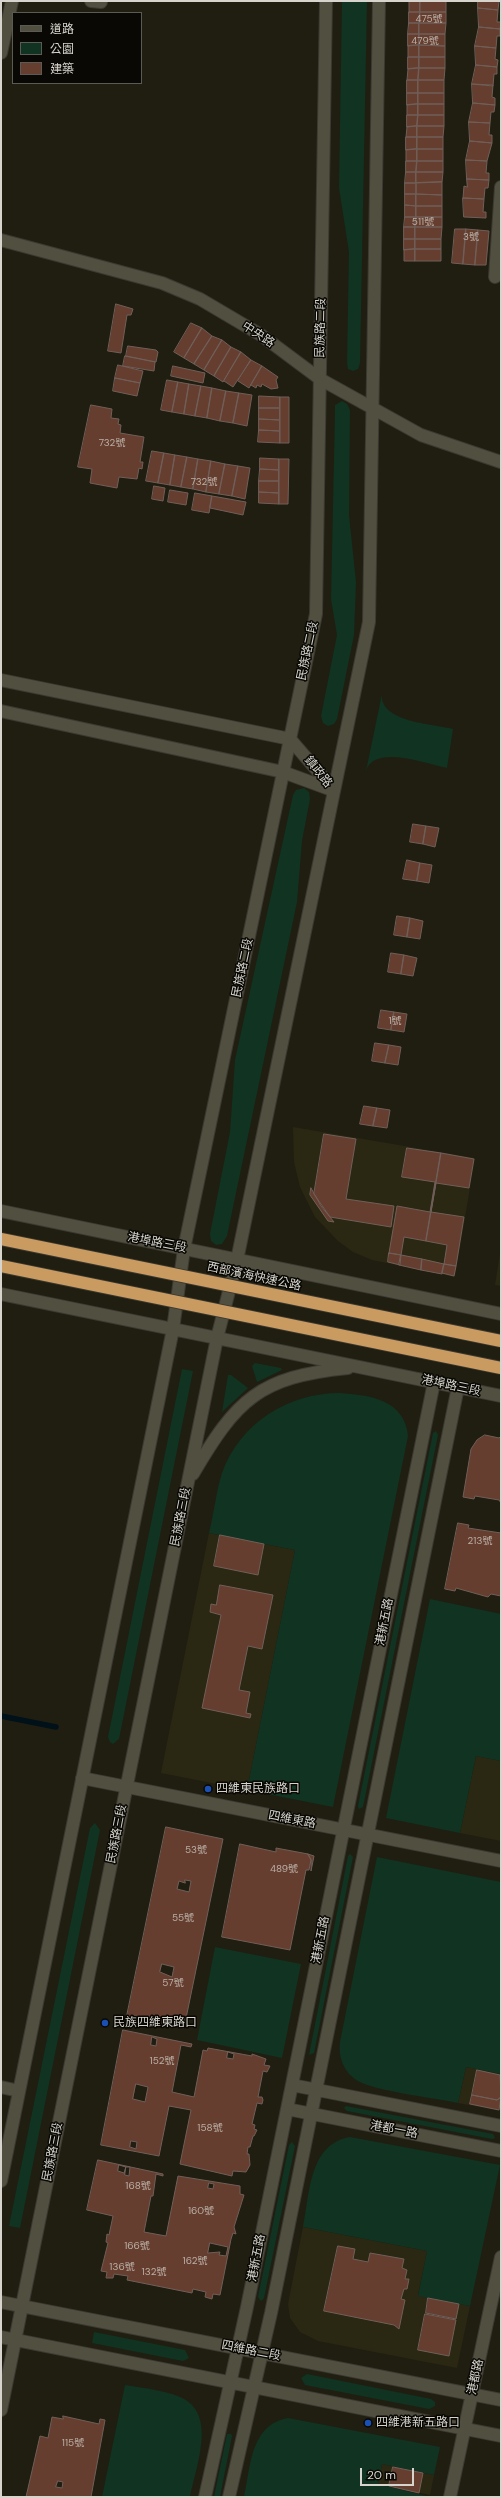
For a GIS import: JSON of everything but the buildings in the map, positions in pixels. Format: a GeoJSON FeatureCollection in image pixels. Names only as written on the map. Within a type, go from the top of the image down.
{"type":"FeatureCollection","features":[{"type":"Feature","properties":{"kind":"highway","name":"西部濱海快速公路"},"geometry":{"type":"LineString","coordinates":[[1,1239],[501,1341]]}},
{"type":"Feature","properties":{"kind":"highway"},"geometry":{"type":"LineString","coordinates":[[1,1266],[501,1368]]}},
{"type":"Feature","properties":{"kind":"street"},"geometry":{"type":"LineString","coordinates":[[1,53],[12,1]]}},
{"type":"Feature","properties":{"kind":"street","name":"民族路二段"},"geometry":{"type":"LineString","coordinates":[[173,1329],[184,1249],[316,614],[326,1]]}},
{"type":"Feature","properties":{"kind":"street"},"geometry":{"type":"LineString","coordinates":[[237,1260],[369,622],[379,1]]}},
{"type":"Feature","properties":{"kind":"street"},"geometry":{"type":"LineString","coordinates":[[495,277],[501,187]]}},
{"type":"Feature","properties":{"kind":"street","name":"中央路"},"geometry":{"type":"LineString","coordinates":[[1,240],[162,283],[195,296],[261,335],[320,379],[421,435],[501,462]]}},
{"type":"Feature","properties":{"kind":"street"},"geometry":{"type":"LineString","coordinates":[[1,680],[290,739]]}},
{"type":"Feature","properties":{"kind":"street","name":"鎮政路"},"geometry":{"type":"LineString","coordinates":[[1,712],[283,772],[334,790]]}},
{"type":"Feature","properties":{"kind":"street","name":"鎮政路"},"geometry":{"type":"LineString","coordinates":[[290,739],[334,790]]}},
{"type":"Feature","properties":{"kind":"street","name":"港埠路三段"},"geometry":{"type":"LineString","coordinates":[[1,1211],[501,1314]]}},
{"type":"Feature","properties":{"kind":"street","name":"民族路三段"},"geometry":{"type":"LineString","coordinates":[[1,2410],[217,1338],[237,1260]]}},
{"type":"Feature","properties":{"kind":"street","name":"港埠路三段"},"geometry":{"type":"LineString","coordinates":[[1,1294],[501,1396]]}},
{"type":"Feature","properties":{"kind":"street"},"geometry":{"type":"LineString","coordinates":[[1,2181],[173,1329]]}},
{"type":"Feature","properties":{"kind":"street"},"geometry":{"type":"LineString","coordinates":[[188,1484],[221,1428],[237,1410],[256,1395],[280,1381],[301,1374],[361,1367]]}},
{"type":"Feature","properties":{"kind":"street","name":"港新五路"},"geometry":{"type":"LineString","coordinates":[[205,2497],[292,2085],[434,1382]]}},
{"type":"Feature","properties":{"kind":"street","name":"港新五路"},"geometry":{"type":"LineString","coordinates":[[229,2497],[316,2090],[458,1387]]}},
{"type":"Feature","properties":{"kind":"street","name":"四維東路"},"geometry":{"type":"LineString","coordinates":[[82,1778],[501,1861]]}},
{"type":"Feature","properties":{"kind":"street","name":"港都一路"},"geometry":{"type":"LineString","coordinates":[[292,2085],[501,2126]]}},
{"type":"Feature","properties":{"kind":"street"},"geometry":{"type":"LineString","coordinates":[[1,2087],[19,2091]]}},
{"type":"Feature","properties":{"kind":"street","name":"港都一路"},"geometry":{"type":"LineString","coordinates":[[287,2109],[501,2151]]}},
{"type":"Feature","properties":{"kind":"street","name":"港都路"},"geometry":{"type":"LineString","coordinates":[[450,2497],[501,2257]]}},
{"type":"Feature","properties":{"kind":"street","name":"四維路二段"},"geometry":{"type":"LineString","coordinates":[[1,2302],[501,2400]]}},
{"type":"Feature","properties":{"kind":"street"},"geometry":{"type":"LineString","coordinates":[[1,2337],[501,2436]]}},
{"type":"Feature","properties":{"kind":"shaded area"},"geometry":{"type":"Polygon","coordinates":[[[293,1127],[475,1158],[455,1277],[372,1260],[353,1252],[338,1241],[315,1217],[300,1187],[294,1162],[293,1127]]]}},
{"type":"Feature","properties":{"kind":"shaded area"},"geometry":{"type":"Polygon","coordinates":[[[501,1247],[501,1286],[495,1285],[501,1247]]]}},
{"type":"Feature","properties":{"kind":"shaded area"},"geometry":{"type":"Polygon","coordinates":[[[209,1533],[295,1550],[247,1790],[161,1773],[209,1533]]]}},
{"type":"Feature","properties":{"kind":"shaded area"},"geometry":{"type":"Polygon","coordinates":[[[476,1756],[501,1761],[501,1841],[460,1833],[476,1756]]]}},
{"type":"Feature","properties":{"kind":"shaded area"},"geometry":{"type":"Polygon","coordinates":[[[466,2067],[501,2074],[501,2111],[458,2103],[466,2067]]]}},
{"type":"Feature","properties":{"kind":"shaded area"},"geometry":{"type":"Polygon","coordinates":[[[303,2227],[427,2251],[418,2295],[470,2306],[457,2368],[318,2341],[300,2332],[290,2318],[288,2304],[303,2227]]]}},
{"type":"Feature","properties":{"kind":"shaded area"},"geometry":{"type":"Polygon","coordinates":[[[382,2464],[434,2475],[430,2495],[378,2484],[382,2464]]]}},
{"type":"Feature","properties":{"kind":"green space"},"geometry":{"type":"Polygon","coordinates":[[[342,1],[367,1],[360,363],[358,369],[353,371],[348,369],[347,363],[349,252],[339,188],[342,1]]]}},
{"type":"Feature","properties":{"kind":"green space"},"geometry":{"type":"Polygon","coordinates":[[[342,401],[347,404],[350,410],[349,515],[356,582],[354,635],[337,719],[334,724],[328,726],[323,723],[321,716],[337,635],[331,599],[335,405],[342,401]]]}},
{"type":"Feature","properties":{"kind":"green space"},"geometry":{"type":"Polygon","coordinates":[[[382,694],[383,703],[389,711],[398,716],[421,723],[453,729],[447,768],[414,760],[390,757],[379,759],[371,763],[366,771],[382,694]]]}},
{"type":"Feature","properties":{"kind":"green space"},"geometry":{"type":"Polygon","coordinates":[[[304,788],[309,792],[310,799],[302,841],[297,902],[227,1236],[222,1244],[216,1245],[211,1241],[210,1234],[230,1132],[235,1060],[293,795],[296,790],[304,788]]]}},
{"type":"Feature","properties":{"kind":"green space"},"geometry":{"type":"Polygon","coordinates":[[[255,1363],[281,1368],[282,1370],[257,1382],[252,1366],[255,1363]]]}},
{"type":"Feature","properties":{"kind":"green space"},"geometry":{"type":"Polygon","coordinates":[[[182,1369],[193,1371],[119,1739],[113,1744],[110,1742],[108,1737],[182,1369]]]}},
{"type":"Feature","properties":{"kind":"green space"},"geometry":{"type":"Polygon","coordinates":[[[228,1375],[231,1375],[248,1388],[222,1412],[228,1375]]]}},
{"type":"Feature","properties":{"kind":"green space"},"geometry":{"type":"Polygon","coordinates":[[[340,1393],[374,1398],[393,1407],[400,1414],[405,1424],[408,1436],[333,1807],[247,1790],[295,1550],[209,1533],[222,1473],[230,1455],[241,1439],[268,1414],[285,1405],[302,1398],[321,1394],[340,1393]]]}},
{"type":"Feature","properties":{"kind":"green space"},"geometry":{"type":"Polygon","coordinates":[[[436,1431],[438,1435],[363,1807],[359,1809],[358,1806],[433,1433],[436,1431]]]}},
{"type":"Feature","properties":{"kind":"green space"},"geometry":{"type":"Polygon","coordinates":[[[430,1599],[501,1614],[501,1761],[476,1756],[460,1833],[386,1818],[430,1599]]]}},
{"type":"Feature","properties":{"kind":"green space"},"geometry":{"type":"Polygon","coordinates":[[[95,1823],[100,1830],[20,2228],[9,2226],[90,1828],[95,1823]]]}},
{"type":"Feature","properties":{"kind":"green space"},"geometry":{"type":"Polygon","coordinates":[[[350,1854],[353,1857],[314,2053],[309,2055],[348,1856],[350,1854]]]}},
{"type":"Feature","properties":{"kind":"green space"},"geometry":{"type":"Polygon","coordinates":[[[377,1857],[501,1882],[501,2074],[466,2067],[458,2103],[366,2085],[349,2074],[341,2059],[340,2042],[377,1857]]]}},
{"type":"Feature","properties":{"kind":"green space"},"geometry":{"type":"Polygon","coordinates":[[[215,1947],[301,1964],[282,2058],[197,2040],[215,1947]]]}},
{"type":"Feature","properties":{"kind":"green space"},"geometry":{"type":"Polygon","coordinates":[[[346,2106],[493,2134],[495,2138],[492,2139],[347,2111],[344,2108],[346,2106]]]}},
{"type":"Feature","properties":{"kind":"green space"},"geometry":{"type":"Polygon","coordinates":[[[350,2137],[500,2165],[470,2306],[418,2296],[427,2251],[303,2227],[310,2185],[319,2160],[326,2149],[336,2141],[350,2137]]]}},
{"type":"Feature","properties":{"kind":"green space"},"geometry":{"type":"Polygon","coordinates":[[[292,2142],[295,2146],[264,2298],[261,2301],[258,2297],[289,2145],[292,2142]]]}},
{"type":"Feature","properties":{"kind":"green space"},"geometry":{"type":"Polygon","coordinates":[[[94,2332],[185,2350],[189,2358],[183,2361],[92,2343],[94,2332]]]}},
{"type":"Feature","properties":{"kind":"green space"},"geometry":{"type":"Polygon","coordinates":[[[307,2374],[431,2399],[435,2402],[435,2406],[429,2409],[305,2385],[301,2378],[307,2374]]]}},
{"type":"Feature","properties":{"kind":"green space"},"geometry":{"type":"Polygon","coordinates":[[[125,2385],[160,2391],[180,2397],[192,2405],[198,2415],[202,2441],[190,2497],[102,2497],[125,2385]]]}},
{"type":"Feature","properties":{"kind":"green space"},"geometry":{"type":"Polygon","coordinates":[[[288,2418],[440,2447],[434,2475],[382,2464],[378,2484],[430,2497],[244,2497],[254,2448],[259,2438],[266,2429],[275,2422],[288,2418]]]}},
{"type":"Feature","properties":{"kind":"green space"},"geometry":{"type":"Polygon","coordinates":[[[227,2434],[231,2434],[232,2436],[220,2497],[214,2497],[227,2434]]]}},
{"type":"Feature","properties":{"kind":"waterway"},"geometry":{"type":"LineString","coordinates":[[1,1716],[56,1727]]}},
{"type":"Feature","properties":{"kind":"place","name":"四維東民族路口"},"geometry":{"type":"Point","coordinates":[208,1789]}},
{"type":"Feature","properties":{"kind":"place","name":"民族四維東路口"},"geometry":{"type":"Point","coordinates":[105,2023]}},
{"type":"Feature","properties":{"kind":"place","name":"四維港新五路口"},"geometry":{"type":"Point","coordinates":[368,2423]}}]}
